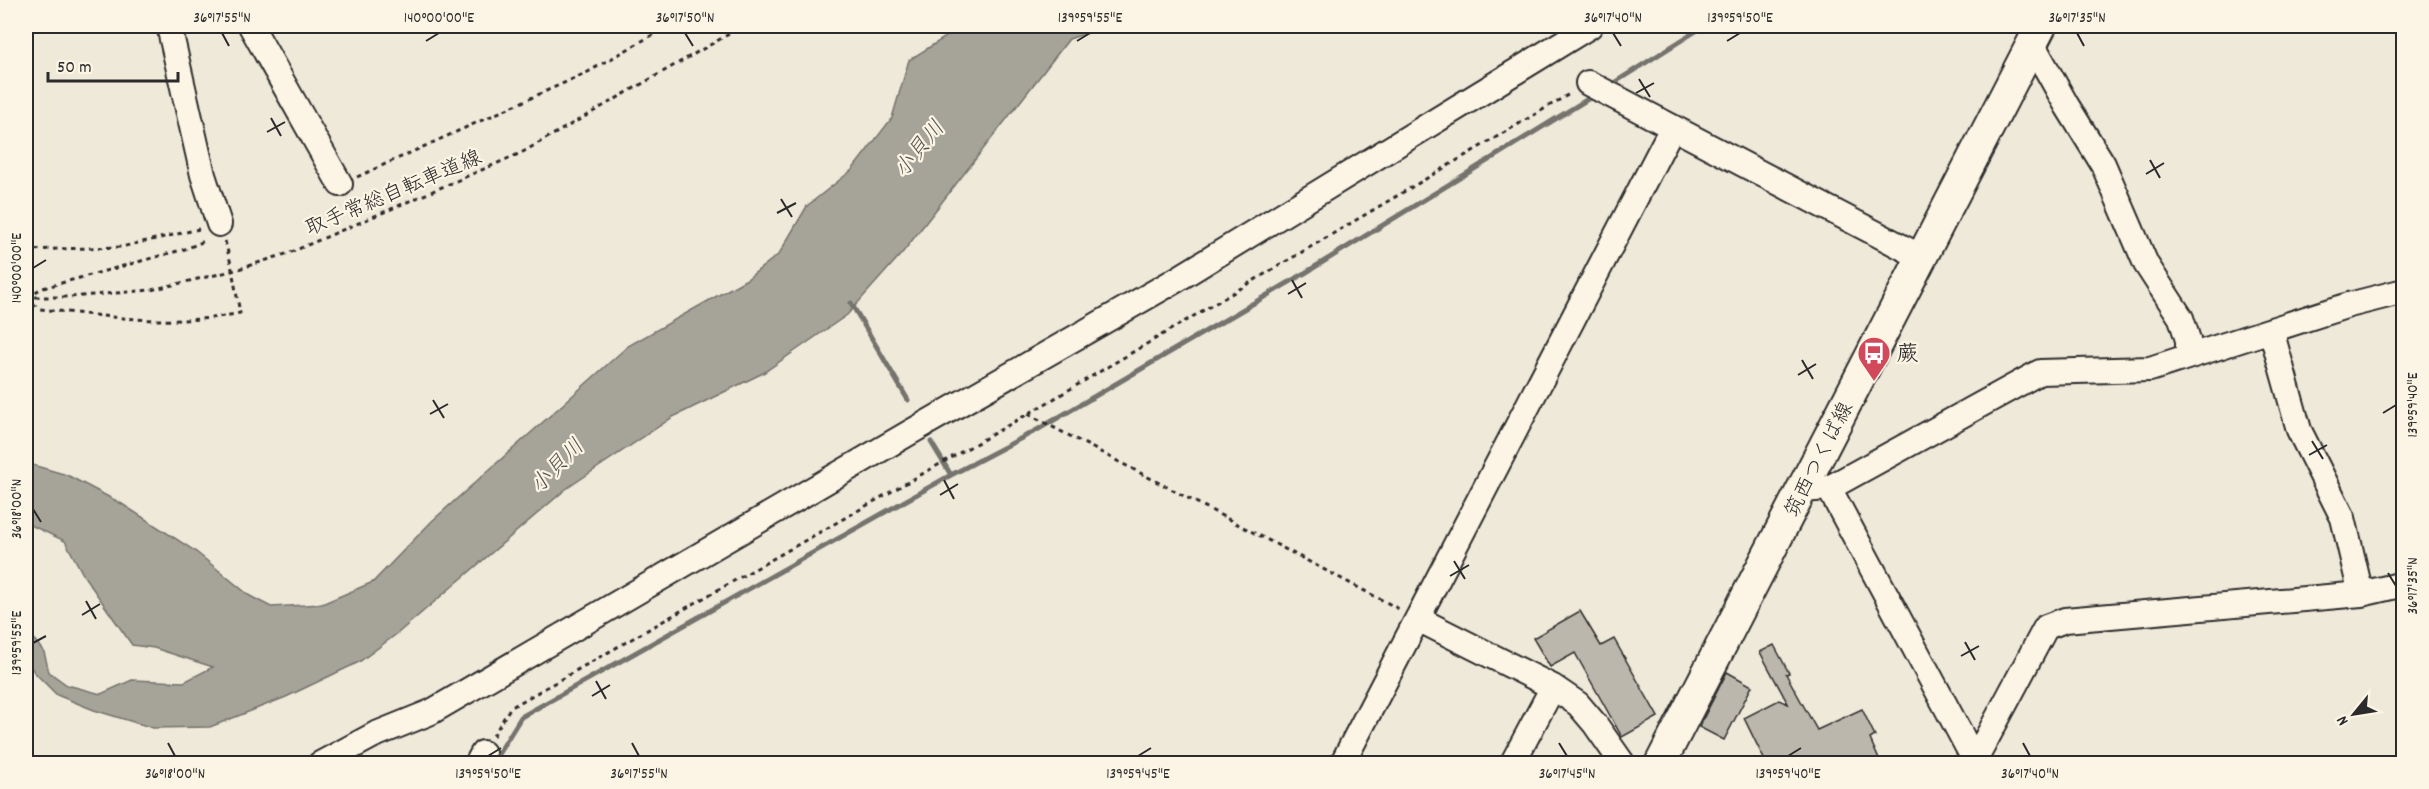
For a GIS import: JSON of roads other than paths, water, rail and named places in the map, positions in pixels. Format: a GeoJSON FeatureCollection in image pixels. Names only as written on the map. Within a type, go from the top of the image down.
{"type":"FeatureCollection","features":[{"type":"Feature","properties":{"kind":"main road","name":"筑西つくば線"},"geometry":{"type":"LineString","coordinates":[[1660,764],[1815,489],[1921,257],[2036,34]]}},
{"type":"Feature","properties":{"kind":"street"},"geometry":{"type":"LineString","coordinates":[[169,26],[203,175],[221,229]]}},
{"type":"Feature","properties":{"kind":"street"},"geometry":{"type":"LineString","coordinates":[[251,26],[340,184]]}},
{"type":"Feature","properties":{"kind":"street"},"geometry":{"type":"LineString","coordinates":[[320,764],[374,735],[431,712],[1176,280],[1590,26]]}},
{"type":"Feature","properties":{"kind":"street"},"geometry":{"type":"LineString","coordinates":[[2036,34],[2067,106],[2103,164],[2146,264],[2181,318],[2188,340],[2187,356]]}},
{"type":"Feature","properties":{"kind":"street"},"geometry":{"type":"LineString","coordinates":[[1597,88],[1921,257]]}},
{"type":"Feature","properties":{"kind":"street"},"geometry":{"type":"LineString","coordinates":[[1342,764],[1672,128]]}},
{"type":"Feature","properties":{"kind":"street"},"geometry":{"type":"LineString","coordinates":[[1974,762],[1815,489],[2040,372],[2150,369],[2349,305],[2403,291]]}},
{"type":"Feature","properties":{"kind":"street"},"geometry":{"type":"LineString","coordinates":[[2271,330],[2299,430],[2343,519],[2361,594]]}},
{"type":"Feature","properties":{"kind":"street"},"geometry":{"type":"LineString","coordinates":[[1974,762],[2046,627],[2065,620],[2361,594],[2403,584]]}},
{"type":"Feature","properties":{"kind":"street"},"geometry":{"type":"LineString","coordinates":[[1418,619],[1553,687],[1578,704],[1595,723],[1623,764]]}},
{"type":"Feature","properties":{"kind":"street"},"geometry":{"type":"LineString","coordinates":[[1512,764],[1553,687]]}},
{"type":"Feature","properties":{"kind":"water","name":"小貝川"},"geometry":{"type":"Polygon","coordinates":[[[963,26],[1109,26],[1069,39],[903,252],[847,315],[763,373],[673,417],[566,489],[398,633],[359,662],[286,697],[210,727],[153,728],[94,710],[57,695],[34,672],[26,660],[26,629],[44,652],[49,672],[67,685],[101,694],[132,680],[184,682],[213,667],[154,648],[132,645],[84,576],[65,541],[26,523],[26,463],[67,475],[122,504],[195,551],[250,596],[271,607],[322,604],[373,582],[432,521],[628,346],[747,279],[779,254],[807,206],[852,170],[892,118],[909,60],[963,26]]]}},
{"type":"Feature","properties":{"kind":"waterway"},"geometry":{"type":"LineString","coordinates":[[1609,86],[1704,26]]}},
{"type":"Feature","properties":{"kind":"waterway"},"geometry":{"type":"LineString","coordinates":[[492,764],[521,717],[951,475],[1037,430],[1305,273],[1596,94]]}},
{"type":"Feature","properties":{"kind":"waterway"},"geometry":{"type":"LineString","coordinates":[[851,303],[908,400]]}},
{"type":"Feature","properties":{"kind":"waterway"},"geometry":{"type":"LineString","coordinates":[[931,442],[951,475]]}},
{"type":"Feature","properties":{"kind":"place","name":"蕨"},"geometry":{"type":"Point","coordinates":[1874,382]}}]}
